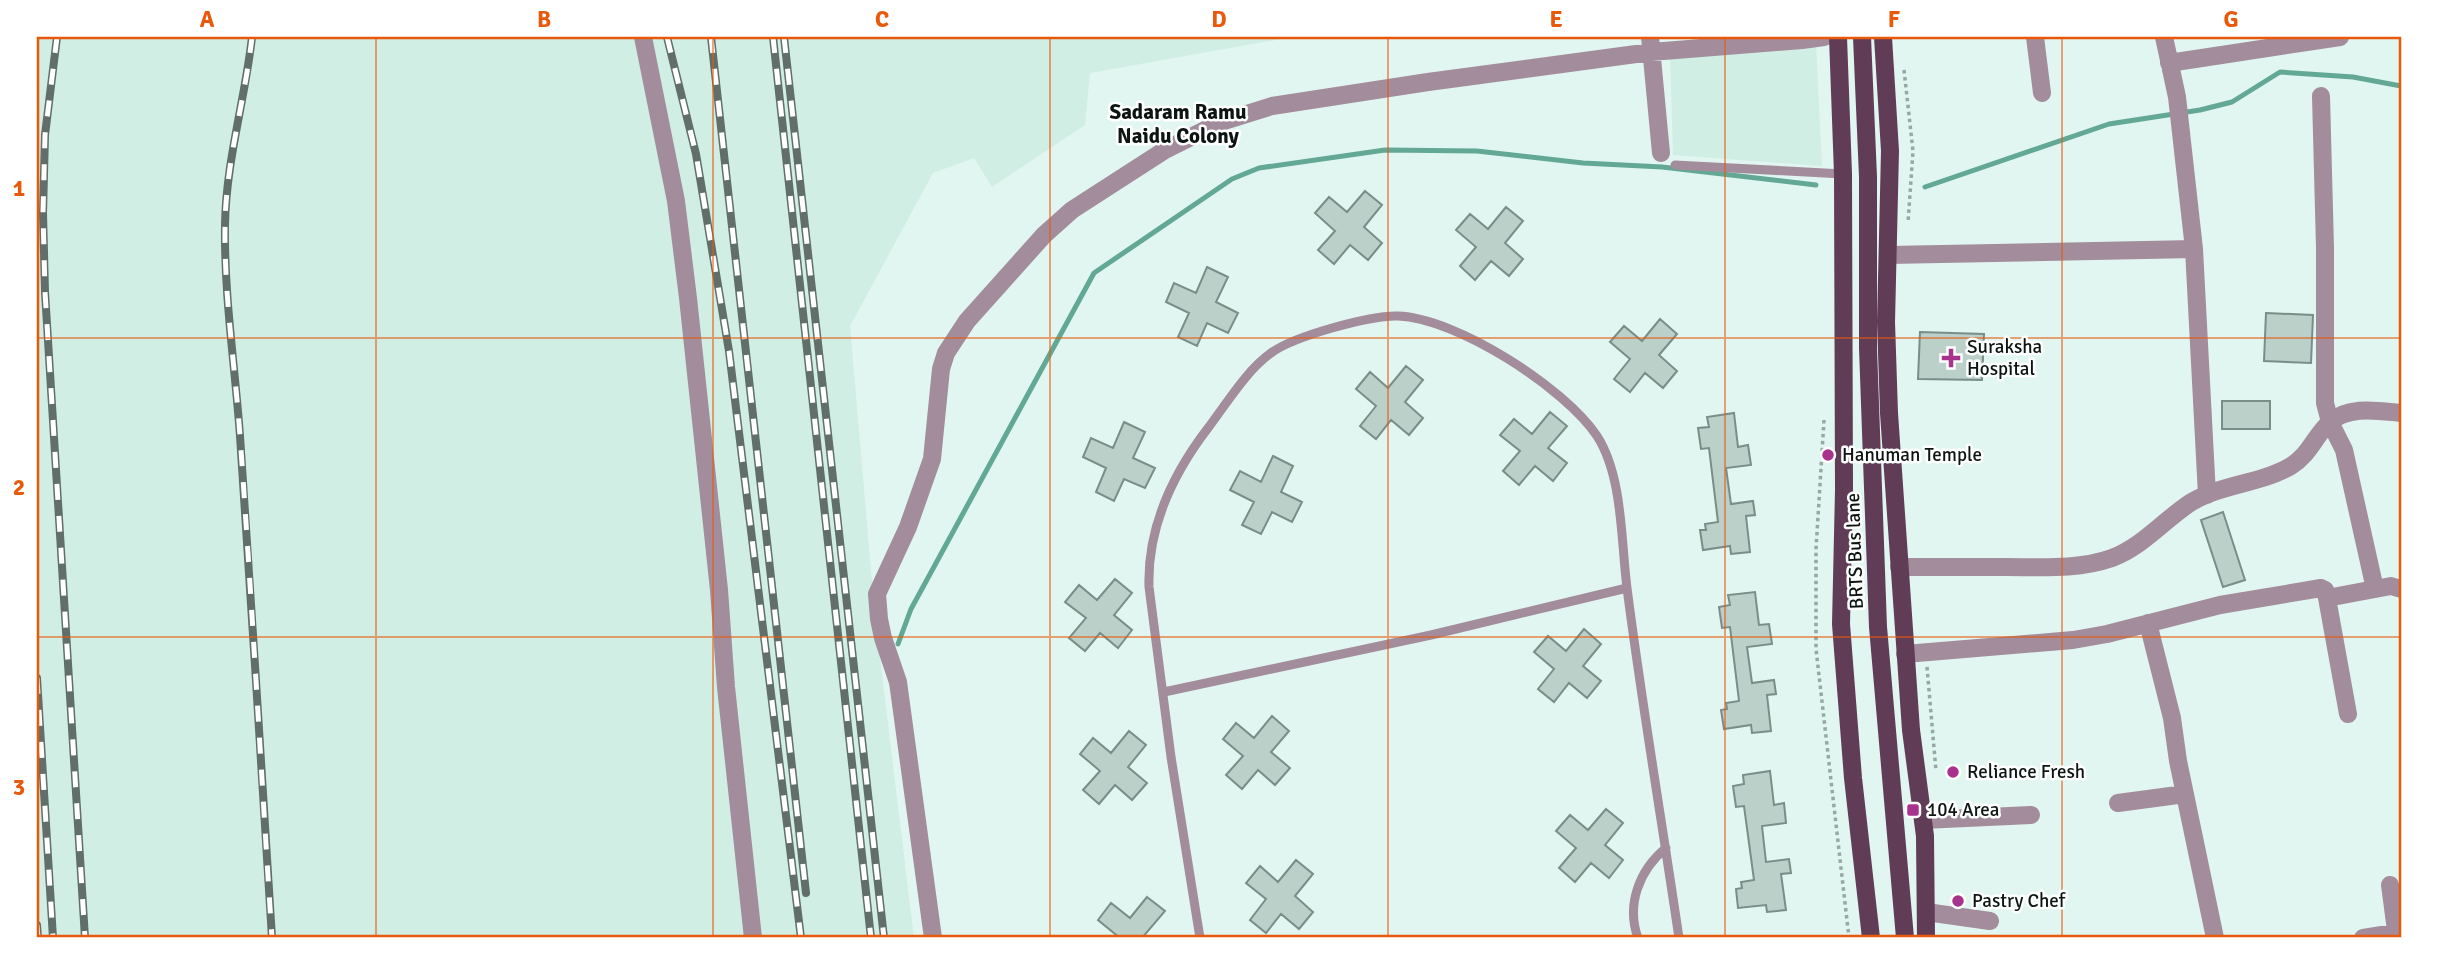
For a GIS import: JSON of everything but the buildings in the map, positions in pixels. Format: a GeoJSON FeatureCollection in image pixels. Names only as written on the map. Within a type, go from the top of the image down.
{"type":"FeatureCollection","features":[{"type":"Feature","properties":{"kind":"main road"},"geometry":{"type":"LineString","coordinates":[[1838,37],[1843,174],[1844,490],[1841,624],[1853,778],[1871,938]]}},
{"type":"Feature","properties":{"kind":"main road","name":"BRTS Bus lane"},"geometry":{"type":"LineString","coordinates":[[1862,37],[1868,177],[1868,348],[1878,627],[1905,938]]}},
{"type":"Feature","properties":{"kind":"main road"},"geometry":{"type":"LineString","coordinates":[[1883,37],[1896,255],[1886,322],[1889,413],[1911,730],[1923,820],[1926,938]]}},
{"type":"Feature","properties":{"kind":"street"},"geometry":{"type":"LineString","coordinates":[[643,37],[676,201],[719,590],[726,687],[753,938]]}},
{"type":"Feature","properties":{"kind":"street"},"geometry":{"type":"LineString","coordinates":[[933,938],[898,682],[883,638],[877,594],[908,527],[932,459],[941,369],[946,353],[967,321],[1044,235],[1072,210],[1165,150],[1221,122],[1272,106],[1651,45],[1824,37]]}},
{"type":"Feature","properties":{"kind":"street"},"geometry":{"type":"LineString","coordinates":[[2035,37],[2042,93]]}},
{"type":"Feature","properties":{"kind":"street"},"geometry":{"type":"LineString","coordinates":[[2164,37],[2177,97],[2194,250],[2207,495]]}},
{"type":"Feature","properties":{"kind":"street"},"geometry":{"type":"LineString","coordinates":[[2169,63],[2340,37]]}},
{"type":"Feature","properties":{"kind":"street"},"geometry":{"type":"LineString","coordinates":[[1651,45],[1661,153]]}},
{"type":"Feature","properties":{"kind":"street"},"geometry":{"type":"LineString","coordinates":[[2321,96],[2325,403],[2330,422],[2344,450],[2375,589]]}},
{"type":"Feature","properties":{"kind":"street"},"geometry":{"type":"LineString","coordinates":[[1896,255],[2194,250]]}},
{"type":"Feature","properties":{"kind":"street"},"geometry":{"type":"LineString","coordinates":[[1899,566],[2086,565],[2111,558],[2135,547],[2190,503],[2283,470],[2295,463],[2311,450],[2330,422],[2349,413],[2367,410],[2401,413]]}},
{"type":"Feature","properties":{"kind":"street"},"geometry":{"type":"LineString","coordinates":[[2327,598],[2391,586],[2401,589]]}},
{"type":"Feature","properties":{"kind":"street"},"geometry":{"type":"LineString","coordinates":[[1905,654],[2107,634],[2220,605],[2314,588],[2325,590],[2348,714]]}},
{"type":"Feature","properties":{"kind":"street"},"geometry":{"type":"LineString","coordinates":[[2148,623],[2169,705],[2216,938]]}},
{"type":"Feature","properties":{"kind":"street"},"geometry":{"type":"LineString","coordinates":[[2118,803],[2185,794]]}},
{"type":"Feature","properties":{"kind":"street"},"geometry":{"type":"LineString","coordinates":[[1923,820],[2031,815]]}},
{"type":"Feature","properties":{"kind":"street"},"geometry":{"type":"LineString","coordinates":[[2363,938],[2398,934],[2390,885]]}},
{"type":"Feature","properties":{"kind":"street"},"geometry":{"type":"LineString","coordinates":[[1926,912],[1990,921]]}},
{"type":"Feature","properties":{"kind":"lane"},"geometry":{"type":"LineString","coordinates":[[1675,165],[1843,174]]}},
{"type":"Feature","properties":{"kind":"lane"},"geometry":{"type":"LineString","coordinates":[[1200,938],[1149,587],[1152,537],[1161,508],[1185,458],[1252,371],[1271,353],[1290,343],[1377,316],[1401,316],[1448,327],[1537,376],[1578,412],[1597,436],[1610,466],[1618,509],[1627,588],[1679,938]]}},
{"type":"Feature","properties":{"kind":"lane"},"geometry":{"type":"LineString","coordinates":[[1164,692],[1431,635],[1627,588]]}},
{"type":"Feature","properties":{"kind":"lane"},"geometry":{"type":"LineString","coordinates":[[1639,938],[1633,924],[1634,901],[1644,871],[1666,848]]}},
{"type":"Feature","properties":{"kind":"path"},"geometry":{"type":"LineString","coordinates":[[1896,255],[1913,151],[1903,62]]}},
{"type":"Feature","properties":{"kind":"path"},"geometry":{"type":"LineString","coordinates":[[1925,652],[1937,778]]}},
{"type":"Feature","properties":{"kind":"shaded area"},"geometry":{"type":"Polygon","coordinates":[[[37,37],[1292,37],[1090,73],[1085,125],[992,187],[974,158],[933,173],[850,326],[875,617],[914,938],[37,938],[37,37]]]}},
{"type":"Feature","properties":{"kind":"shaded area"},"geometry":{"type":"Polygon","coordinates":[[[1816,43],[1822,166],[1673,155],[1670,56],[1816,43]]]}},
{"type":"Feature","properties":{"kind":"waterway"},"geometry":{"type":"LineString","coordinates":[[1925,187],[2109,124],[2200,110],[2232,102],[2280,72],[2353,77],[2401,86]]}},
{"type":"Feature","properties":{"kind":"waterway"},"geometry":{"type":"LineString","coordinates":[[898,644],[911,609],[1094,273],[1232,179],[1259,168],[1385,150],[1477,151],[1583,163],[1662,167],[1816,185]]}},
{"type":"Feature","properties":{"kind":"railway"},"geometry":{"type":"LineString","coordinates":[[57,37],[45,135],[45,292],[85,938]]}},
{"type":"Feature","properties":{"kind":"railway"},"geometry":{"type":"LineString","coordinates":[[252,37],[229,177],[225,252],[238,410],[272,938]]}},
{"type":"Feature","properties":{"kind":"railway"},"geometry":{"type":"LineString","coordinates":[[667,37],[696,154],[729,351],[801,938]]}},
{"type":"Feature","properties":{"kind":"railway"},"geometry":{"type":"LineString","coordinates":[[711,37],[806,893]]}},
{"type":"Feature","properties":{"kind":"railway"},"geometry":{"type":"LineString","coordinates":[[773,37],[871,938]]}},
{"type":"Feature","properties":{"kind":"railway"},"geometry":{"type":"LineString","coordinates":[[784,37],[884,938]]}},
{"type":"Feature","properties":{"kind":"railway"},"geometry":{"type":"LineString","coordinates":[[37,678],[53,938]]}},
{"type":"Feature","properties":{"kind":"railway"},"geometry":{"type":"LineString","coordinates":[[37,925],[38,938]]}},
{"type":"Feature","properties":{"kind":"place","name":"Suraksha Hospital"},"geometry":{"type":"Point","coordinates":[1951,358]}},
{"type":"Feature","properties":{"kind":"place","name":"Hanuman Temple"},"geometry":{"type":"Point","coordinates":[1828,455]}},
{"type":"Feature","properties":{"kind":"place","name":"Reliance Fresh"},"geometry":{"type":"Point","coordinates":[1953,772]}},
{"type":"Feature","properties":{"kind":"place","name":"104 Area"},"geometry":{"type":"Point","coordinates":[1913,810]}},
{"type":"Feature","properties":{"kind":"place","name":"Pastry Chef"},"geometry":{"type":"Point","coordinates":[1958,901]}},
{"type":"Feature","properties":{"kind":"district","name":"Sadaram Ramu Naidu Colony"},"geometry":{"type":"Point","coordinates":[1178,124]}}]}
